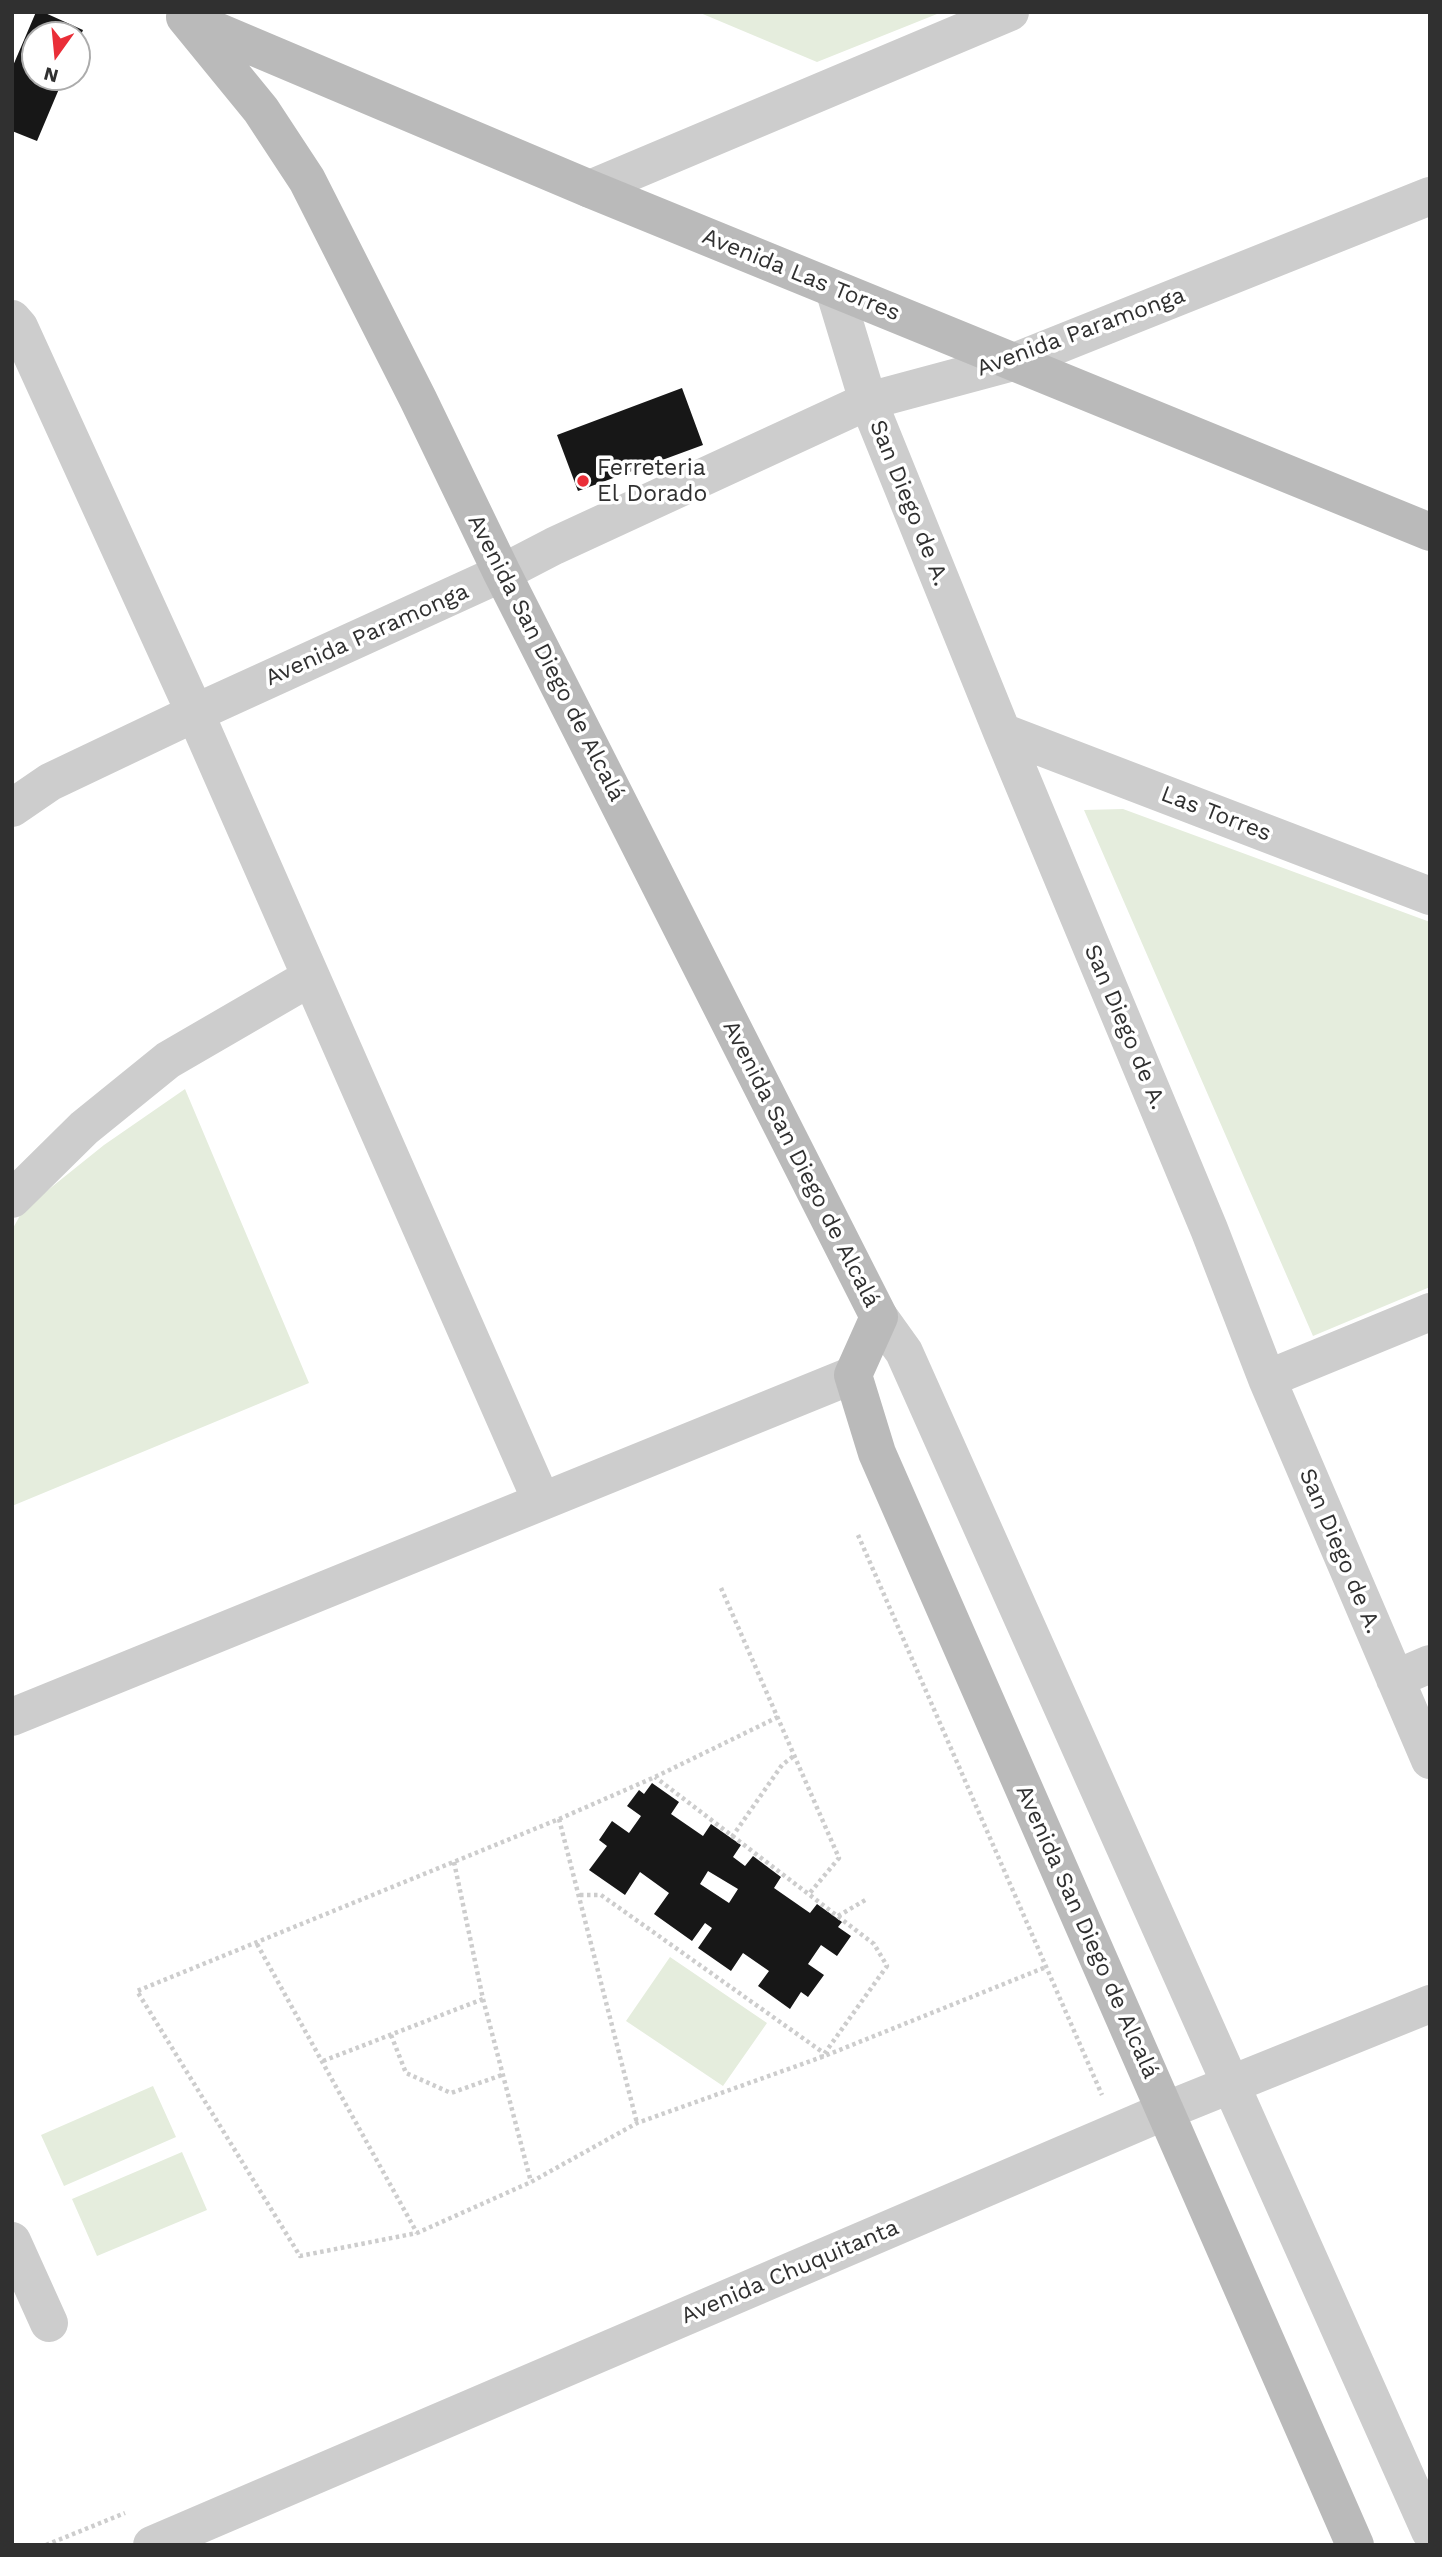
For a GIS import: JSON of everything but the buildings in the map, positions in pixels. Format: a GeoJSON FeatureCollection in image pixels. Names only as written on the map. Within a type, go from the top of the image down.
{"type":"FeatureCollection","features":[{"type":"Feature","properties":{"kind":"street"},"geometry":{"type":"LineString","coordinates":[[590,190],[1010,12]]}},
{"type":"Feature","properties":{"kind":"street","name":"Avenida Las Torres"},"geometry":{"type":"LineString","coordinates":[[185,14],[255,49],[590,190],[1430,532]]}},
{"type":"Feature","properties":{"kind":"street","name":"Avenida San Diego de Alcalá"},"geometry":{"type":"LineString","coordinates":[[185,14],[261,110],[307,180],[418,398],[502,573],[879,1317],[904,1352],[1430,2531]]}},
{"type":"Feature","properties":{"kind":"street","name":"Avenida Paramonga"},"geometry":{"type":"LineString","coordinates":[[12,808],[50,782],[195,713],[502,573],[554,546],[868,401],[1017,362],[1430,196]]}},
{"type":"Feature","properties":{"kind":"street","name":"San Diego de A."},"geometry":{"type":"LineString","coordinates":[[834,289],[868,401],[1002,732],[1209,1230],[1267,1380],[1430,1760]]}},
{"type":"Feature","properties":{"kind":"street"},"geometry":{"type":"LineString","coordinates":[[12,319],[24,339],[195,713],[541,1500]]}},
{"type":"Feature","properties":{"kind":"street","name":"Las Torres"},"geometry":{"type":"LineString","coordinates":[[1002,732],[1430,896]]}},
{"type":"Feature","properties":{"kind":"street"},"geometry":{"type":"LineString","coordinates":[[12,1199],[85,1128],[168,1060],[311,977]]}},
{"type":"Feature","properties":{"kind":"street"},"geometry":{"type":"LineString","coordinates":[[1267,1380],[1430,1312]]}},
{"type":"Feature","properties":{"kind":"street","name":"Avenida San Diego de Alcalá"},"geometry":{"type":"LineString","coordinates":[[879,1317],[853,1375],[877,1454],[1355,2545]]}},
{"type":"Feature","properties":{"kind":"street"},"geometry":{"type":"LineString","coordinates":[[12,1717],[853,1375]]}},
{"type":"Feature","properties":{"kind":"street"},"geometry":{"type":"LineString","coordinates":[[1395,1679],[1430,1664]]}},
{"type":"Feature","properties":{"kind":"street","name":"Avenida Chuquitanta"},"geometry":{"type":"LineString","coordinates":[[152,2545],[1165,2111],[1430,2004]]}},
{"type":"Feature","properties":{"kind":"street"},"geometry":{"type":"LineString","coordinates":[[12,2241],[49,2323]]}},
{"type":"Feature","properties":{"kind":"path"},"geometry":{"type":"LineString","coordinates":[[858,1535],[1107,2108]]}},
{"type":"Feature","properties":{"kind":"path"},"geometry":{"type":"LineString","coordinates":[[721,1588],[839,1858],[809,1894]]}},
{"type":"Feature","properties":{"kind":"path"},"geometry":{"type":"LineString","coordinates":[[778,1717],[655,1777],[559,1819],[137,1992],[300,2256],[417,2233],[531,2182],[637,2123],[822,2057],[1046,1967]]}},
{"type":"Feature","properties":{"kind":"path"},"geometry":{"type":"LineString","coordinates":[[732,1837],[782,1765],[795,1755]]}},
{"type":"Feature","properties":{"kind":"path"},"geometry":{"type":"LineString","coordinates":[[655,1777],[874,1944],[887,1966],[822,2057]]}},
{"type":"Feature","properties":{"kind":"path"},"geometry":{"type":"LineString","coordinates":[[559,1819],[637,2123]]}},
{"type":"Feature","properties":{"kind":"path"},"geometry":{"type":"LineString","coordinates":[[454,1862],[482,2000],[531,2182]]}},
{"type":"Feature","properties":{"kind":"path"},"geometry":{"type":"LineString","coordinates":[[580,1895],[601,1895],[821,2051],[822,2057]]}},
{"type":"Feature","properties":{"kind":"path"},"geometry":{"type":"LineString","coordinates":[[838,1916],[867,1899]]}},
{"type":"Feature","properties":{"kind":"path"},"geometry":{"type":"LineString","coordinates":[[257,1944],[417,2233]]}},
{"type":"Feature","properties":{"kind":"path"},"geometry":{"type":"LineString","coordinates":[[323,2061],[482,2000]]}},
{"type":"Feature","properties":{"kind":"path"},"geometry":{"type":"LineString","coordinates":[[391,2035],[406,2073],[451,2093],[502,2075]]}},
{"type":"Feature","properties":{"kind":"green space"},"geometry":{"type":"Polygon","coordinates":[[[698,12],[942,12],[817,62],[698,12]]]}},
{"type":"Feature","properties":{"kind":"green space"},"geometry":{"type":"Polygon","coordinates":[[[1123,809],[1430,922],[1430,1287],[1313,1336],[1084,810],[1123,809]]]}},
{"type":"Feature","properties":{"kind":"green space"},"geometry":{"type":"Polygon","coordinates":[[[185,1089],[309,1383],[12,1506],[12,1230],[23,1210],[104,1145],[185,1089]]]}},
{"type":"Feature","properties":{"kind":"green space"},"geometry":{"type":"Polygon","coordinates":[[[670,1957],[767,2023],[723,2086],[626,2021],[670,1957]]]}},
{"type":"Feature","properties":{"kind":"green space"},"geometry":{"type":"Polygon","coordinates":[[[153,2086],[176,2137],[64,2186],[41,2135],[153,2086]]]}},
{"type":"Feature","properties":{"kind":"green space"},"geometry":{"type":"Polygon","coordinates":[[[182,2152],[207,2210],[97,2256],[72,2199],[182,2152]]]}},
{"type":"Feature","properties":{"kind":"place","name":"Ferreteria El Dorado"},"geometry":{"type":"Point","coordinates":[583,481]}}]}
